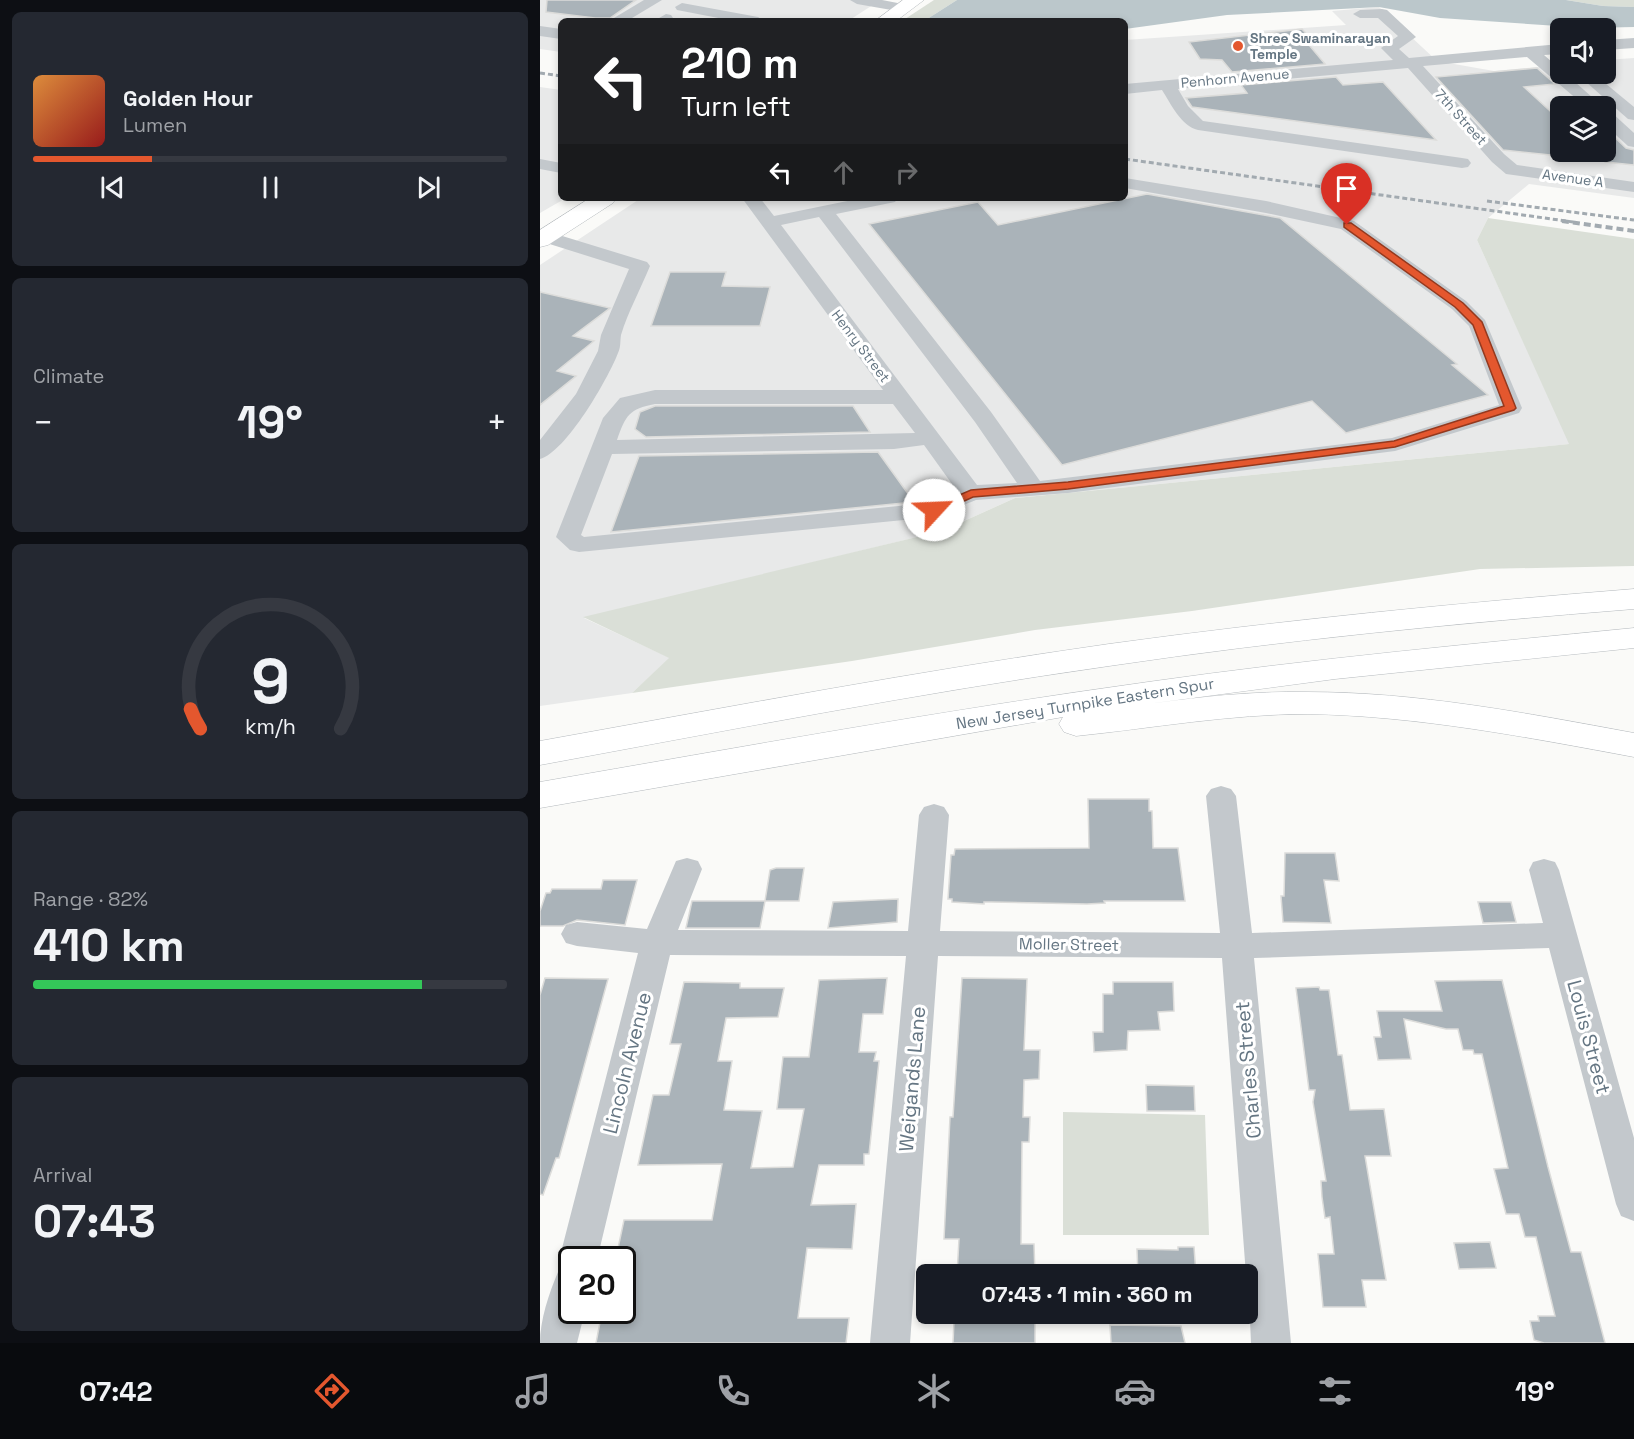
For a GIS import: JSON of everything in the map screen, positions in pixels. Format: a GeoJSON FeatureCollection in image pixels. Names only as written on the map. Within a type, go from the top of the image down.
{"type":"FeatureCollection","features":[{"type":"Feature","properties":{"kind":"main road"},"geometry":{"type":"LineString","coordinates":[[888,18],[909,4]]}},
{"type":"Feature","properties":{"kind":"main road"},"geometry":{"type":"LineString","coordinates":[[543,239],[604,203]]}},
{"type":"Feature","properties":{"kind":"main road"},"geometry":{"type":"LineString","coordinates":[[540,753],[936,682],[1099,656],[1399,620],[1634,599]]}},
{"type":"Feature","properties":{"kind":"main road","name":"New Jersey Turnpike Eastern Spur"},"geometry":{"type":"LineString","coordinates":[[540,795],[1052,707],[1245,680],[1634,638]]}},
{"type":"Feature","properties":{"kind":"main road"},"geometry":{"type":"LineString","coordinates":[[805,748],[1130,719],[1239,705],[1289,704],[1366,705],[1437,712],[1634,745]]}},
{"type":"Feature","properties":{"kind":"street"},"geometry":{"type":"LineString","coordinates":[[622,18],[655,0]]}},
{"type":"Feature","properties":{"kind":"street"},"geometry":{"type":"LineString","coordinates":[[857,0],[909,4]]}},
{"type":"Feature","properties":{"kind":"street"},"geometry":{"type":"LineString","coordinates":[[681,8],[740,18]]}},
{"type":"Feature","properties":{"kind":"street","name":"7th Street"},"geometry":{"type":"LineString","coordinates":[[1360,14],[1382,13],[1408,37],[1389,48],[1408,62],[1512,170]]}},
{"type":"Feature","properties":{"kind":"street"},"geometry":{"type":"LineString","coordinates":[[540,31],[558,34]]}},
{"type":"Feature","properties":{"kind":"street"},"geometry":{"type":"LineString","coordinates":[[1616,44],[1634,43]]}},
{"type":"Feature","properties":{"kind":"street"},"geometry":{"type":"LineString","coordinates":[[1533,51],[1583,96]]}},
{"type":"Feature","properties":{"kind":"street","name":"Penhorn Avenue"},"geometry":{"type":"LineString","coordinates":[[1128,88],[1162,79],[1550,51]]}},
{"type":"Feature","properties":{"kind":"street"},"geometry":{"type":"LineString","coordinates":[[1356,55],[1162,79],[1182,109],[1198,125],[1462,163]]}},
{"type":"Feature","properties":{"kind":"street"},"geometry":{"type":"LineString","coordinates":[[1597,84],[1634,115]]}},
{"type":"Feature","properties":{"kind":"street"},"geometry":{"type":"LineString","coordinates":[[1616,126],[1634,142]]}},
{"type":"Feature","properties":{"kind":"street"},"geometry":{"type":"LineString","coordinates":[[540,164],[558,167]]}},
{"type":"Feature","properties":{"kind":"street","name":"Avenue A"},"geometry":{"type":"LineString","coordinates":[[1512,170],[1634,187]]}},
{"type":"Feature","properties":{"kind":"street"},"geometry":{"type":"LineString","coordinates":[[900,398],[655,397],[628,403],[614,418],[568,537],[579,544],[934,510],[971,493],[1355,451],[1395,444],[1510,408],[1478,324],[1459,305],[1347,225],[1266,207],[1128,184]]}},
{"type":"Feature","properties":{"kind":"street","name":"Henry Street"},"geometry":{"type":"LineString","coordinates":[[753,201],[971,493]]}},
{"type":"Feature","properties":{"kind":"street"},"geometry":{"type":"LineString","coordinates":[[769,222],[874,201]]}},
{"type":"Feature","properties":{"kind":"street"},"geometry":{"type":"LineString","coordinates":[[824,211],[983,417],[1033,488]]}},
{"type":"Feature","properties":{"kind":"street"},"geometry":{"type":"LineString","coordinates":[[540,452],[552,442],[586,395],[609,351],[611,335],[640,266],[543,239]]}},
{"type":"Feature","properties":{"kind":"street"},"geometry":{"type":"LineString","coordinates":[[602,447],[873,443],[930,438]]}},
{"type":"Feature","properties":{"kind":"street","name":"Charles Street"},"geometry":{"type":"LineString","coordinates":[[1221,796],[1237,946],[1271,1343]]}},
{"type":"Feature","properties":{"kind":"street","name":"Weigands Lane"},"geometry":{"type":"LineString","coordinates":[[890,1343],[934,815]]}},
{"type":"Feature","properties":{"kind":"street","name":"Lincoln Avenue"},"geometry":{"type":"LineString","coordinates":[[581,1246],[657,942],[687,869]]}},
{"type":"Feature","properties":{"kind":"street","name":"Louis Street"},"geometry":{"type":"LineString","coordinates":[[1544,870],[1634,1204]]}},
{"type":"Feature","properties":{"kind":"street","name":"Moller Street"},"geometry":{"type":"LineString","coordinates":[[577,934],[657,942],[923,942],[1237,946],[1562,935]]}},
{"type":"Feature","properties":{"kind":"street"},"geometry":{"type":"LineString","coordinates":[[557,1343],[562,1324]]}},
{"type":"Feature","properties":{"kind":"shaded area"},"geometry":{"type":"Polygon","coordinates":[[[540,0],[879,1],[853,18],[558,18],[558,52],[540,49],[540,0]]]}},
{"type":"Feature","properties":{"kind":"shaded area"},"geometry":{"type":"Polygon","coordinates":[[[934,0],[957,0],[929,18],[907,18],[934,0]]]}},
{"type":"Feature","properties":{"kind":"shaded area"},"geometry":{"type":"Polygon","coordinates":[[[957,0],[1566,0],[1603,6],[1634,7],[1634,27],[1616,27],[1616,18],[1550,18],[1550,25],[1440,18],[1379,7],[1227,15],[1128,29],[1128,18],[929,18],[957,0]]]}},
{"type":"Feature","properties":{"kind":"shaded area"},"geometry":{"type":"Polygon","coordinates":[[[1566,0],[1634,0],[1634,7],[1603,6],[1566,0]]]}},
{"type":"Feature","properties":{"kind":"shaded area"},"geometry":{"type":"Polygon","coordinates":[[[1379,7],[1437,61],[1494,71],[1550,66],[1550,84],[1616,84],[1616,59],[1634,58],[1634,198],[1529,184],[1488,218],[1477,240],[1570,444],[1015,498],[942,531],[584,618],[670,658],[632,693],[540,706],[540,265],[636,201],[1128,201],[1128,40],[1346,25],[1332,11],[1379,7]]]}},
{"type":"Feature","properties":{"kind":"shaded area"},"geometry":{"type":"Polygon","coordinates":[[[540,87],[558,90],[558,201],[561,201],[540,213],[540,87]]]}},
{"type":"Feature","properties":{"kind":"shaded area"},"geometry":{"type":"Polygon","coordinates":[[[1488,218],[1634,239],[1634,566],[1480,569],[1192,611],[1035,630],[852,661],[632,693],[669,658],[583,617],[942,531],[1015,498],[1569,444],[1477,240],[1488,218]]]}},
{"type":"Feature","properties":{"kind":"shaded area"},"geometry":{"type":"Polygon","coordinates":[[[1063,1112],[1205,1115],[1209,1235],[1063,1235],[1063,1112]]]}},
{"type":"Feature","properties":{"kind":"building"},"geometry":{"type":"Polygon","coordinates":[[[547,0],[636,0],[610,18],[595,18],[546,12],[547,0]]]}},
{"type":"Feature","properties":{"kind":"building","name":"Shree Swaminarayan Temple"},"geometry":{"type":"Polygon","coordinates":[[[1302,29],[1314,42],[1309,45],[1325,64],[1232,72],[1222,60],[1200,59],[1189,42],[1302,29]]]}},
{"type":"Feature","properties":{"kind":"building"},"geometry":{"type":"Polygon","coordinates":[[[1537,68],[1550,80],[1550,84],[1555,84],[1524,87],[1550,111],[1550,155],[1503,150],[1436,77],[1537,68]]]}},
{"type":"Feature","properties":{"kind":"building"},"geometry":{"type":"Polygon","coordinates":[[[1336,77],[1343,85],[1383,82],[1436,140],[1192,107],[1186,98],[1247,93],[1241,85],[1336,77]]]}},
{"type":"Feature","properties":{"kind":"building"},"geometry":{"type":"Polygon","coordinates":[[[1616,138],[1626,148],[1634,150],[1634,165],[1605,162],[1616,162],[1616,138]]]}},
{"type":"Feature","properties":{"kind":"building"},"geometry":{"type":"Polygon","coordinates":[[[1147,194],[1280,218],[1457,364],[1452,365],[1488,395],[1346,433],[1312,401],[1062,465],[869,224],[978,202],[998,225],[1113,201],[1128,201],[1128,198],[1147,194]]]}},
{"type":"Feature","properties":{"kind":"building"},"geometry":{"type":"Polygon","coordinates":[[[670,272],[726,272],[722,286],[770,287],[760,326],[651,326],[670,272]]]}},
{"type":"Feature","properties":{"kind":"building"},"geometry":{"type":"Polygon","coordinates":[[[540,292],[610,308],[573,336],[594,341],[557,371],[576,376],[540,405],[540,292]]]}},
{"type":"Feature","properties":{"kind":"building"},"geometry":{"type":"Polygon","coordinates":[[[655,406],[853,406],[870,432],[646,437],[635,429],[640,412],[655,406]]]}},
{"type":"Feature","properties":{"kind":"building"},"geometry":{"type":"Polygon","coordinates":[[[878,452],[914,502],[611,532],[639,456],[878,452]]]}},
{"type":"Feature","properties":{"kind":"building"},"geometry":{"type":"Polygon","coordinates":[[[1088,799],[1149,799],[1149,811],[1152,811],[1153,848],[1178,848],[1185,901],[1104,901],[1105,903],[1087,904],[984,902],[984,904],[952,902],[952,899],[948,899],[951,855],[954,855],[955,849],[1089,848],[1088,799]]]}},
{"type":"Feature","properties":{"kind":"building"},"geometry":{"type":"Polygon","coordinates":[[[1285,853],[1335,853],[1339,881],[1324,880],[1331,923],[1283,922],[1281,896],[1284,896],[1285,853]]]}},
{"type":"Feature","properties":{"kind":"building"},"geometry":{"type":"Polygon","coordinates":[[[804,868],[799,901],[765,901],[770,870],[804,868]]]}},
{"type":"Feature","properties":{"kind":"building"},"geometry":{"type":"Polygon","coordinates":[[[603,880],[637,880],[625,925],[577,920],[563,926],[540,926],[540,911],[546,893],[550,893],[552,889],[601,889],[603,880]]]}},
{"type":"Feature","properties":{"kind":"building"},"geometry":{"type":"Polygon","coordinates":[[[898,899],[897,922],[828,928],[833,902],[898,899]]]}},
{"type":"Feature","properties":{"kind":"building"},"geometry":{"type":"Polygon","coordinates":[[[692,901],[765,901],[760,928],[686,928],[692,901]]]}},
{"type":"Feature","properties":{"kind":"building"},"geometry":{"type":"Polygon","coordinates":[[[1478,902],[1511,902],[1516,922],[1483,923],[1478,902]]]}},
{"type":"Feature","properties":{"kind":"building"},"geometry":{"type":"Polygon","coordinates":[[[545,978],[608,979],[559,1158],[556,1158],[543,1195],[540,1194],[540,995],[545,978]]]}},
{"type":"Feature","properties":{"kind":"building"},"geometry":{"type":"Polygon","coordinates":[[[887,978],[883,1014],[863,1014],[859,1052],[876,1052],[874,1061],[879,1061],[869,1154],[864,1154],[864,1165],[819,1165],[811,1205],[856,1204],[852,1249],[807,1248],[798,1318],[849,1318],[846,1343],[596,1343],[600,1324],[636,1324],[636,1246],[618,1246],[624,1220],[712,1220],[722,1164],[638,1165],[653,1095],[669,1095],[681,1044],[670,1044],[684,982],[740,983],[740,988],[784,988],[778,1017],[726,1018],[718,1061],[732,1061],[724,1110],[762,1111],[751,1168],[793,1167],[804,1109],[777,1109],[783,1057],[809,1057],[819,980],[887,978]]]}},
{"type":"Feature","properties":{"kind":"building"},"geometry":{"type":"Polygon","coordinates":[[[962,978],[1027,979],[1024,1050],[1040,1050],[1039,1079],[1024,1080],[1023,1117],[1030,1117],[1029,1142],[1022,1142],[1021,1244],[1034,1244],[1035,1264],[958,1264],[959,1239],[944,1239],[950,1117],[953,1117],[962,978]]]}},
{"type":"Feature","properties":{"kind":"building"},"geometry":{"type":"Polygon","coordinates":[[[1502,980],[1571,1252],[1581,1252],[1605,1343],[1544,1343],[1534,1340],[1530,1321],[1539,1321],[1538,1316],[1555,1316],[1536,1237],[1525,1237],[1519,1214],[1506,1214],[1494,1169],[1508,1168],[1482,1054],[1474,1054],[1473,1050],[1463,1050],[1458,1029],[1446,1029],[1404,1019],[1411,1059],[1378,1060],[1374,1037],[1381,1037],[1377,1011],[1442,1011],[1435,981],[1502,980]]]}},
{"type":"Feature","properties":{"kind":"building"},"geometry":{"type":"Polygon","coordinates":[[[1113,982],[1173,982],[1174,1011],[1158,1012],[1160,1030],[1128,1031],[1127,1050],[1094,1052],[1093,1032],[1103,1032],[1103,994],[1113,994],[1113,982]]]}},
{"type":"Feature","properties":{"kind":"building"},"geometry":{"type":"Polygon","coordinates":[[[1319,987],[1320,990],[1329,990],[1338,1055],[1342,1055],[1350,1110],[1384,1109],[1391,1156],[1365,1156],[1386,1280],[1362,1280],[1366,1307],[1323,1307],[1318,1254],[1334,1254],[1330,1217],[1325,1218],[1322,1197],[1321,1181],[1326,1181],[1313,1102],[1315,1090],[1309,1090],[1296,988],[1319,987]]]}},
{"type":"Feature","properties":{"kind":"building"},"geometry":{"type":"Polygon","coordinates":[[[1146,1085],[1194,1086],[1195,1111],[1147,1111],[1146,1085]]]}},
{"type":"Feature","properties":{"kind":"building"},"geometry":{"type":"Polygon","coordinates":[[[1490,1242],[1496,1268],[1459,1269],[1454,1243],[1490,1242]]]}},
{"type":"Feature","properties":{"kind":"building"},"geometry":{"type":"Polygon","coordinates":[[[1178,1247],[1194,1247],[1195,1264],[1138,1264],[1137,1249],[1178,1250],[1178,1247]]]}},
{"type":"Feature","properties":{"kind":"building"},"geometry":{"type":"Polygon","coordinates":[[[954,1324],[1035,1324],[1035,1343],[953,1343],[954,1324]]]}},
{"type":"Feature","properties":{"kind":"building"},"geometry":{"type":"Polygon","coordinates":[[[1110,1325],[1181,1326],[1185,1343],[1111,1343],[1110,1325]]]}},
{"type":"Feature","properties":{"kind":"railway"},"geometry":{"type":"LineString","coordinates":[[540,73],[558,76]]}},
{"type":"Feature","properties":{"kind":"railway"},"geometry":{"type":"LineString","coordinates":[[1128,159],[1573,222]]}},
{"type":"Feature","properties":{"kind":"railway"},"geometry":{"type":"LineString","coordinates":[[1487,201],[1634,220]]}},
{"type":"Feature","properties":{"kind":"railway"},"geometry":{"type":"LineString","coordinates":[[1562,221],[1634,231]]}},
{"type":"Feature","properties":{"kind":"place","name":"Shree Swaminarayan Temple"},"geometry":{"type":"Point","coordinates":[1238,46]}},
{"type":"Feature","properties":{"kind":"route"},"geometry":{"type":"LineString","coordinates":[[934,510],[971,493],[1068,486],[1355,451],[1395,444],[1510,408],[1478,324],[1459,305],[1347,225]]}}]}
